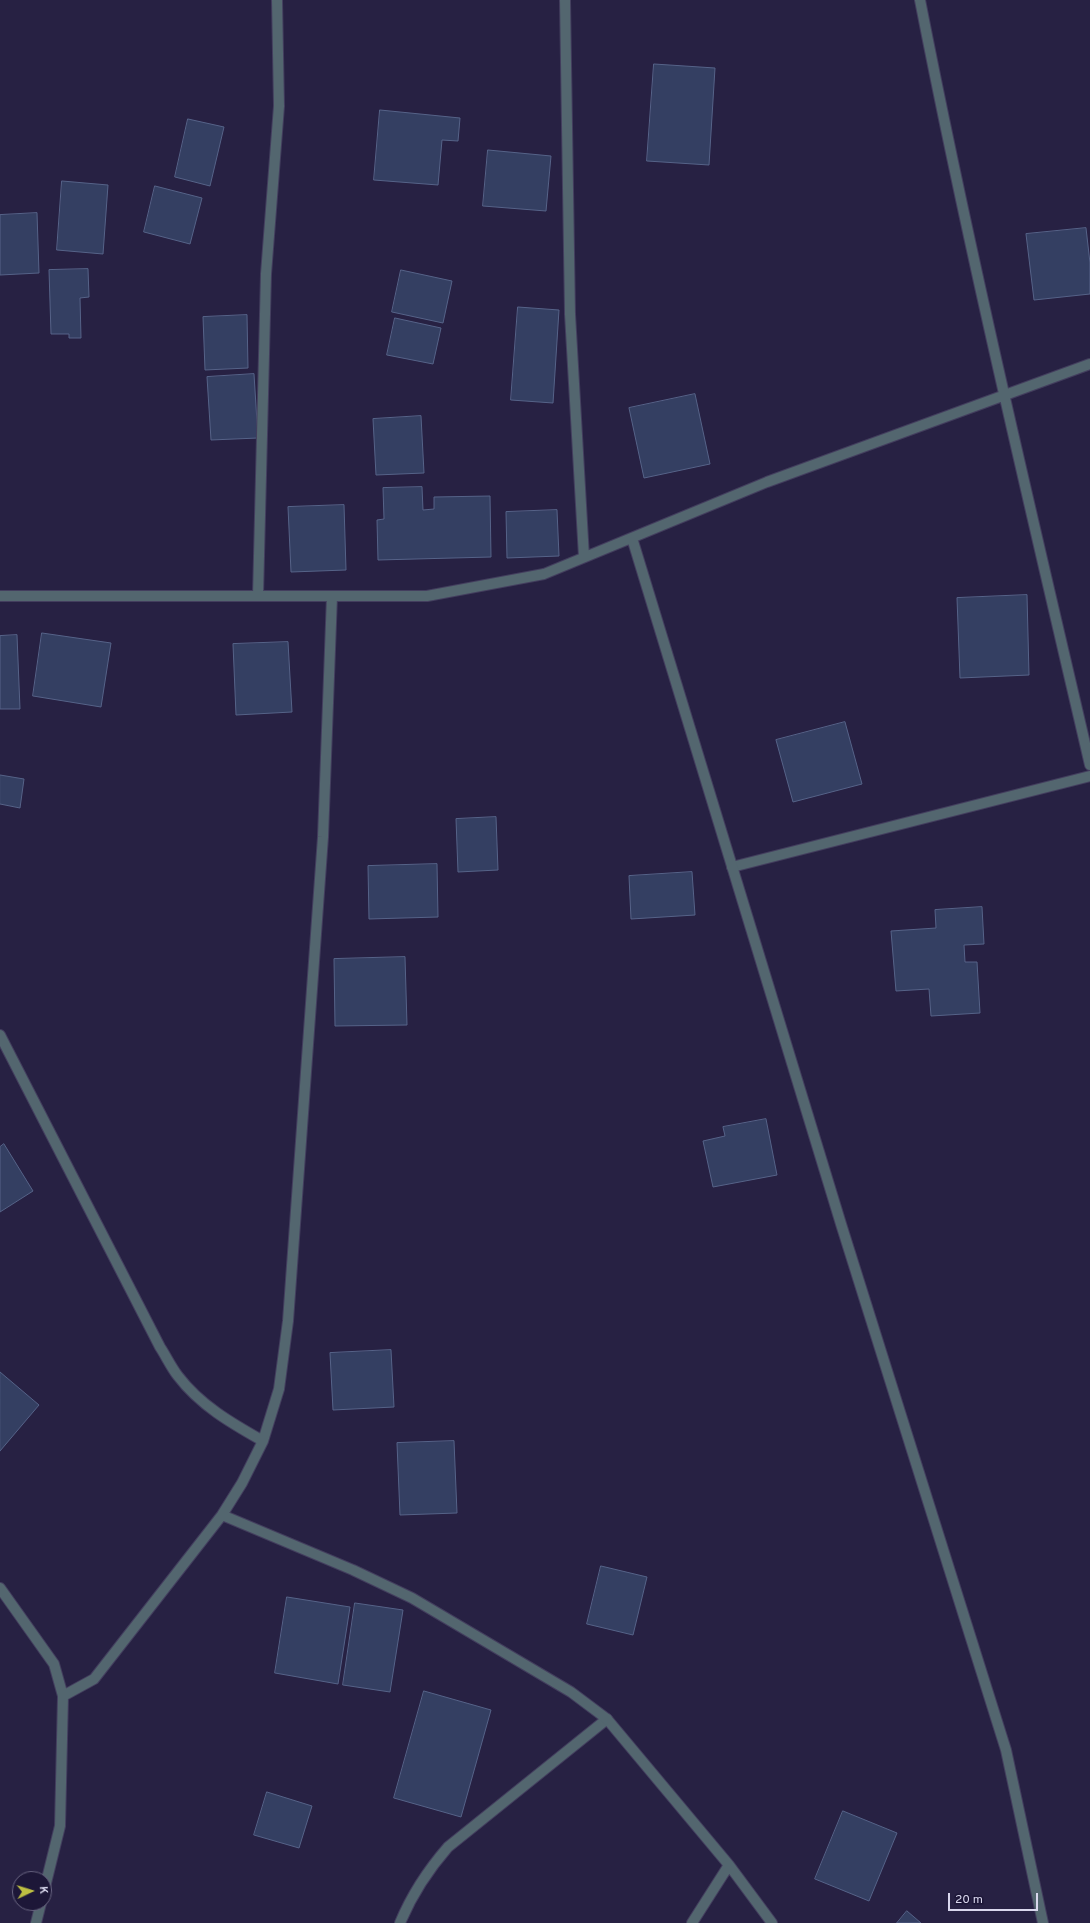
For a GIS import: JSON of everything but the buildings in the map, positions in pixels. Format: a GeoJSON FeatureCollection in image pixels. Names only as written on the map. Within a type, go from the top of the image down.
{"type":"FeatureCollection","features":[{"type":"Feature","properties":{"kind":"street"},"geometry":{"type":"LineString","coordinates":[[258,596],[266,274],[278,106],[277,0]]}},
{"type":"Feature","properties":{"kind":"street"},"geometry":{"type":"LineString","coordinates":[[565,0],[570,314],[584,557]]}},
{"type":"Feature","properties":{"kind":"street"},"geometry":{"type":"LineString","coordinates":[[920,0],[938,91],[1005,396],[1090,765]]}},
{"type":"Feature","properties":{"kind":"street"},"geometry":{"type":"LineString","coordinates":[[0,596],[427,596],[544,574],[767,482],[1090,364]]}},
{"type":"Feature","properties":{"kind":"street"},"geometry":{"type":"LineString","coordinates":[[632,538],[841,1224],[1006,1750],[1043,1923]]}},
{"type":"Feature","properties":{"kind":"street"},"geometry":{"type":"LineString","coordinates":[[63,1696],[94,1679],[222,1515],[242,1483],[263,1441],[279,1389],[288,1321],[323,837],[332,596]]}},
{"type":"Feature","properties":{"kind":"street"},"geometry":{"type":"LineString","coordinates":[[732,867],[1090,776]]}},
{"type":"Feature","properties":{"kind":"street"},"geometry":{"type":"LineString","coordinates":[[0,1035],[160,1347],[178,1376],[201,1401],[227,1420],[263,1441]]}},
{"type":"Feature","properties":{"kind":"street"},"geometry":{"type":"LineString","coordinates":[[222,1515],[353,1570],[412,1598],[571,1692],[607,1719],[729,1865],[772,1923]]}},
{"type":"Feature","properties":{"kind":"street"},"geometry":{"type":"LineString","coordinates":[[0,1588],[54,1664],[63,1696],[60,1826],[49,1871]]}},
{"type":"Feature","properties":{"kind":"street"},"geometry":{"type":"LineString","coordinates":[[400,1923],[415,1890],[432,1865],[448,1847],[607,1719]]}},
{"type":"Feature","properties":{"kind":"street"},"geometry":{"type":"LineString","coordinates":[[692,1923],[729,1865]]}},
{"type":"Feature","properties":{"kind":"street"},"geometry":{"type":"LineString","coordinates":[[36,1923],[39,1911]]}}]}
